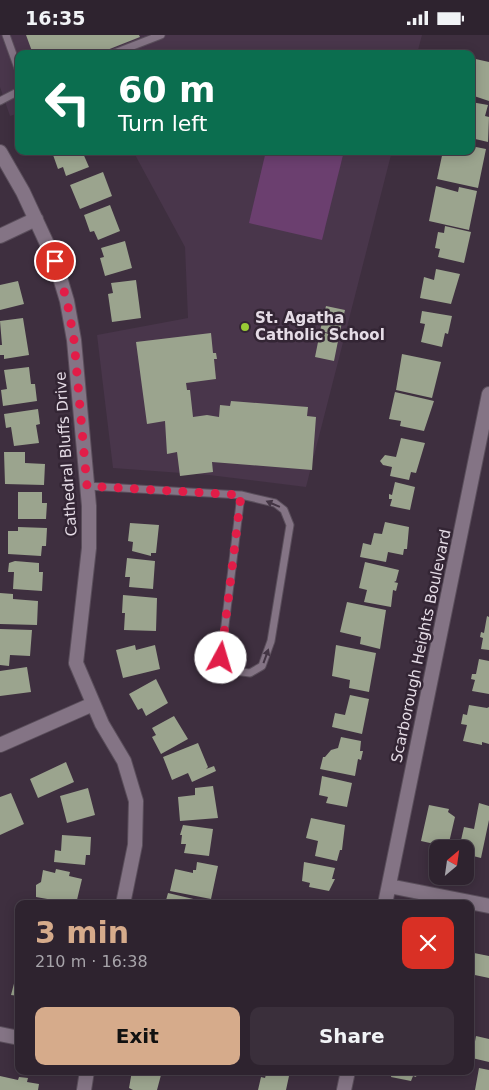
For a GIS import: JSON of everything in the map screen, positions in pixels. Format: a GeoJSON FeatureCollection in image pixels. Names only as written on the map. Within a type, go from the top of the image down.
{"type":"FeatureCollection","features":[{"type":"Feature","properties":{"kind":"street","name":"Cathedral Bluffs Drive"},"geometry":{"type":"LineString","coordinates":[[0,152],[36,219],[55,261],[67,301],[74,340],[89,506],[89,548],[76,663],[92,704],[124,761],[136,801],[135,845],[124,900]]}},
{"type":"Feature","properties":{"kind":"street"},"geometry":{"type":"LineString","coordinates":[[0,236],[36,219]]}},
{"type":"Feature","properties":{"kind":"street","name":"Scarborough Heights Boulevard"},"geometry":{"type":"LineString","coordinates":[[386,900],[489,394]]}},
{"type":"Feature","properties":{"kind":"street"},"geometry":{"type":"LineString","coordinates":[[0,745],[92,704]]}},
{"type":"Feature","properties":{"kind":"street"},"geometry":{"type":"LineString","coordinates":[[389,886],[456,900]]}},
{"type":"Feature","properties":{"kind":"street"},"geometry":{"type":"LineString","coordinates":[[474,904],[489,907]]}},
{"type":"Feature","properties":{"kind":"street"},"geometry":{"type":"LineString","coordinates":[[0,1034],[15,1037]]}},
{"type":"Feature","properties":{"kind":"street"},"geometry":{"type":"LineString","coordinates":[[84,1090],[87,1075]]}},
{"type":"Feature","properties":{"kind":"street"},"geometry":{"type":"LineString","coordinates":[[344,1090],[347,1075]]}},
{"type":"Feature","properties":{"kind":"lane"},"geometry":{"type":"LineString","coordinates":[[6,35],[15,60]]}},
{"type":"Feature","properties":{"kind":"lane"},"geometry":{"type":"LineString","coordinates":[[122,50],[160,35]]}},
{"type":"Feature","properties":{"kind":"lane"},"geometry":{"type":"LineString","coordinates":[[0,101],[15,93]]}},
{"type":"Feature","properties":{"kind":"lane"},"geometry":{"type":"LineString","coordinates":[[87,486],[241,495],[274,503],[284,510],[290,525],[271,641],[262,666],[250,673],[234,671],[221,658],[241,495]]}},
{"type":"Feature","properties":{"kind":"shaded area"},"geometry":{"type":"Polygon","coordinates":[[[0,35],[422,35],[418,50],[15,50],[15,114],[10,116],[0,87],[0,35]]]}},
{"type":"Feature","properties":{"kind":"shaded area","name":"St. Agatha Catholic School"},"geometry":{"type":"Polygon","coordinates":[[[135,155],[391,155],[306,487],[209,475],[113,468],[97,335],[188,318],[185,247],[135,155]]]}},
{"type":"Feature","properties":{"kind":"shaded area"},"geometry":{"type":"Polygon","coordinates":[[[265,155],[343,155],[322,240],[249,223],[265,155]]]}},
{"type":"Feature","properties":{"kind":"building"},"geometry":{"type":"Polygon","coordinates":[[[26,35],[139,35],[140,37],[107,50],[32,50],[26,35]]]}},
{"type":"Feature","properties":{"kind":"building"},"geometry":{"type":"Polygon","coordinates":[[[475,59],[489,62],[489,101],[475,96],[475,59]]]}},
{"type":"Feature","properties":{"kind":"building"},"geometry":{"type":"Polygon","coordinates":[[[475,103],[488,105],[485,116],[489,117],[488,142],[475,139],[475,103]]]}},
{"type":"Feature","properties":{"kind":"building"},"geometry":{"type":"Polygon","coordinates":[[[475,147],[486,149],[478,188],[437,179],[442,155],[475,155],[475,147]]]}},
{"type":"Feature","properties":{"kind":"building"},"geometry":{"type":"Polygon","coordinates":[[[53,155],[84,155],[89,167],[66,176],[63,167],[58,169],[53,155]]]}},
{"type":"Feature","properties":{"kind":"building"},"geometry":{"type":"Polygon","coordinates":[[[103,172],[112,196],[80,209],[70,185],[103,172]]]}},
{"type":"Feature","properties":{"kind":"building"},"geometry":{"type":"Polygon","coordinates":[[[436,186],[458,192],[459,187],[477,191],[469,230],[429,221],[436,186]]]}},
{"type":"Feature","properties":{"kind":"building"},"geometry":{"type":"Polygon","coordinates":[[[110,205],[120,231],[98,240],[94,231],[90,232],[84,215],[110,205]]]}},
{"type":"Feature","properties":{"kind":"building"},"geometry":{"type":"Polygon","coordinates":[[[445,226],[471,232],[464,263],[438,257],[440,249],[435,248],[438,232],[444,233],[445,226]]]}},
{"type":"Feature","properties":{"kind":"building"},"geometry":{"type":"Polygon","coordinates":[[[125,241],[132,268],[105,276],[100,258],[104,257],[101,248],[125,241]]]}},
{"type":"Feature","properties":{"kind":"building"},"geometry":{"type":"Polygon","coordinates":[[[436,269],[460,274],[451,304],[420,298],[424,277],[434,280],[436,269]]]}},
{"type":"Feature","properties":{"kind":"building"},"geometry":{"type":"Polygon","coordinates":[[[136,280],[141,318],[112,322],[108,294],[113,293],[111,283],[136,280]]]}},
{"type":"Feature","properties":{"kind":"building"},"geometry":{"type":"Polygon","coordinates":[[[18,281],[24,304],[0,310],[0,285],[18,281]]]}},
{"type":"Feature","properties":{"kind":"building"},"geometry":{"type":"Polygon","coordinates":[[[326,306],[345,310],[339,335],[320,331],[326,306]]]}},
{"type":"Feature","properties":{"kind":"building"},"geometry":{"type":"Polygon","coordinates":[[[422,311],[452,316],[448,334],[445,333],[442,347],[421,342],[425,324],[420,323],[422,311]]]}},
{"type":"Feature","properties":{"kind":"building"},"geometry":{"type":"Polygon","coordinates":[[[23,318],[29,355],[4,359],[4,355],[0,355],[0,345],[2,345],[0,321],[23,318]]]}},
{"type":"Feature","properties":{"kind":"building"},"geometry":{"type":"Polygon","coordinates":[[[320,332],[339,336],[334,361],[315,357],[320,332]]]}},
{"type":"Feature","properties":{"kind":"building"},"geometry":{"type":"Polygon","coordinates":[[[211,333],[213,353],[216,353],[217,359],[214,359],[216,379],[186,383],[187,390],[190,390],[193,417],[207,415],[219,417],[220,405],[230,406],[231,401],[308,407],[307,416],[316,417],[312,470],[212,462],[213,472],[180,476],[177,452],[167,454],[165,421],[147,424],[136,342],[211,333]]]}},
{"type":"Feature","properties":{"kind":"building"},"geometry":{"type":"Polygon","coordinates":[[[402,354],[441,362],[432,398],[396,390],[402,354]]]}},
{"type":"Feature","properties":{"kind":"building"},"geometry":{"type":"Polygon","coordinates":[[[29,367],[31,384],[35,384],[37,401],[3,406],[1,390],[7,389],[4,370],[29,367]]]}},
{"type":"Feature","properties":{"kind":"building"},"geometry":{"type":"Polygon","coordinates":[[[395,392],[434,401],[424,431],[400,426],[401,421],[389,419],[395,392]]]}},
{"type":"Feature","properties":{"kind":"building"},"geometry":{"type":"Polygon","coordinates":[[[38,409],[40,424],[36,425],[39,443],[14,446],[11,427],[6,428],[4,414],[38,409]]]}},
{"type":"Feature","properties":{"kind":"building"},"geometry":{"type":"Polygon","coordinates":[[[401,438],[425,443],[416,473],[411,472],[409,480],[390,476],[392,467],[383,465],[380,461],[385,455],[396,457],[401,438]]]}},
{"type":"Feature","properties":{"kind":"building"},"geometry":{"type":"Polygon","coordinates":[[[4,452],[25,452],[25,463],[45,464],[44,485],[5,484],[4,452]]]}},
{"type":"Feature","properties":{"kind":"building"},"geometry":{"type":"Polygon","coordinates":[[[395,482],[415,487],[410,510],[390,506],[392,499],[389,499],[389,494],[392,495],[395,482]]]}},
{"type":"Feature","properties":{"kind":"building"},"geometry":{"type":"Polygon","coordinates":[[[18,492],[42,492],[42,503],[47,503],[46,519],[18,519],[18,492]]]}},
{"type":"Feature","properties":{"kind":"building"},"geometry":{"type":"Polygon","coordinates":[[[385,522],[409,527],[407,549],[404,549],[403,555],[388,552],[386,562],[360,557],[363,543],[371,545],[374,533],[382,534],[385,522]]]}},
{"type":"Feature","properties":{"kind":"building"},"geometry":{"type":"Polygon","coordinates":[[[130,523],[159,525],[156,553],[151,553],[151,556],[132,551],[133,542],[128,541],[130,523]]]}},
{"type":"Feature","properties":{"kind":"building"},"geometry":{"type":"Polygon","coordinates":[[[18,527],[47,528],[46,546],[42,546],[41,556],[8,554],[8,531],[18,531],[18,527]]]}},
{"type":"Feature","properties":{"kind":"building"},"geometry":{"type":"Polygon","coordinates":[[[127,558],[155,561],[153,589],[129,587],[130,577],[125,577],[127,558]]]}},
{"type":"Feature","properties":{"kind":"building"},"geometry":{"type":"Polygon","coordinates":[[[15,561],[39,563],[39,572],[43,572],[42,591],[13,589],[14,572],[8,572],[9,563],[15,561]]]}},
{"type":"Feature","properties":{"kind":"building"},"geometry":{"type":"Polygon","coordinates":[[[365,562],[399,570],[394,582],[398,583],[396,591],[393,590],[391,607],[364,602],[367,590],[359,588],[365,562]]]}},
{"type":"Feature","properties":{"kind":"building"},"geometry":{"type":"Polygon","coordinates":[[[0,593],[13,594],[13,599],[38,601],[37,625],[0,624],[0,593]]]}},
{"type":"Feature","properties":{"kind":"building"},"geometry":{"type":"Polygon","coordinates":[[[123,595],[157,598],[156,631],[124,630],[125,613],[122,613],[123,595]]]}},
{"type":"Feature","properties":{"kind":"building"},"geometry":{"type":"Polygon","coordinates":[[[347,602],[386,610],[380,649],[360,644],[361,637],[340,632],[347,602]]]}},
{"type":"Feature","properties":{"kind":"building"},"geometry":{"type":"Polygon","coordinates":[[[487,616],[489,617],[489,650],[481,649],[483,638],[480,637],[481,632],[484,633],[487,616]]]}},
{"type":"Feature","properties":{"kind":"building"},"geometry":{"type":"Polygon","coordinates":[[[0,629],[32,630],[30,656],[10,655],[9,666],[0,665],[0,629]]]}},
{"type":"Feature","properties":{"kind":"building"},"geometry":{"type":"Polygon","coordinates":[[[135,645],[136,650],[155,645],[160,669],[123,678],[116,650],[135,645]]]}},
{"type":"Feature","properties":{"kind":"building"},"geometry":{"type":"Polygon","coordinates":[[[336,645],[376,653],[369,692],[349,688],[350,680],[332,676],[336,645]]]}},
{"type":"Feature","properties":{"kind":"building"},"geometry":{"type":"Polygon","coordinates":[[[479,659],[489,661],[489,694],[472,691],[475,680],[471,679],[472,674],[476,674],[479,659]]]}},
{"type":"Feature","properties":{"kind":"building"},"geometry":{"type":"Polygon","coordinates":[[[27,667],[31,692],[0,696],[0,671],[27,667]]]}},
{"type":"Feature","properties":{"kind":"building"},"geometry":{"type":"Polygon","coordinates":[[[156,679],[168,703],[146,716],[142,708],[138,710],[129,694],[156,679]]]}},
{"type":"Feature","properties":{"kind":"building"},"geometry":{"type":"Polygon","coordinates":[[[350,695],[369,699],[362,734],[332,727],[335,713],[345,715],[350,695]]]}},
{"type":"Feature","properties":{"kind":"building"},"geometry":{"type":"Polygon","coordinates":[[[469,705],[489,707],[489,744],[482,742],[482,745],[463,741],[467,725],[461,724],[463,714],[467,715],[469,705]]]}},
{"type":"Feature","properties":{"kind":"building"},"geometry":{"type":"Polygon","coordinates":[[[174,716],[188,739],[161,754],[152,737],[156,735],[152,728],[174,716]]]}},
{"type":"Feature","properties":{"kind":"building"},"geometry":{"type":"Polygon","coordinates":[[[341,737],[361,741],[360,751],[363,751],[361,760],[358,759],[355,776],[320,769],[323,757],[331,750],[338,748],[341,737]]]}},
{"type":"Feature","properties":{"kind":"building"},"geometry":{"type":"Polygon","coordinates":[[[198,743],[208,767],[206,769],[214,766],[216,771],[192,782],[188,773],[172,780],[163,757],[198,743]]]}},
{"type":"Feature","properties":{"kind":"building"},"geometry":{"type":"Polygon","coordinates":[[[66,762],[74,782],[38,798],[30,779],[66,762]]]}},
{"type":"Feature","properties":{"kind":"building"},"geometry":{"type":"Polygon","coordinates":[[[322,776],[352,783],[347,807],[326,803],[328,797],[319,795],[322,776]]]}},
{"type":"Feature","properties":{"kind":"building"},"geometry":{"type":"Polygon","coordinates":[[[213,786],[218,818],[180,821],[178,797],[195,795],[195,788],[213,786]]]}},
{"type":"Feature","properties":{"kind":"building"},"geometry":{"type":"Polygon","coordinates":[[[88,788],[95,815],[67,823],[60,796],[88,788]]]}},
{"type":"Feature","properties":{"kind":"building"},"geometry":{"type":"Polygon","coordinates":[[[11,793],[24,824],[0,835],[0,797],[11,793]]]}},
{"type":"Feature","properties":{"kind":"building"},"geometry":{"type":"Polygon","coordinates":[[[479,803],[489,806],[489,820],[481,858],[474,856],[474,840],[461,840],[464,827],[474,829],[479,803]]]}},
{"type":"Feature","properties":{"kind":"building"},"geometry":{"type":"Polygon","coordinates":[[[429,805],[449,809],[448,812],[455,817],[450,840],[429,840],[429,843],[421,841],[429,805]]]}},
{"type":"Feature","properties":{"kind":"building"},"geometry":{"type":"Polygon","coordinates":[[[311,818],[345,825],[342,850],[340,850],[337,861],[315,856],[318,841],[306,838],[311,818]]]}},
{"type":"Feature","properties":{"kind":"building"},"geometry":{"type":"Polygon","coordinates":[[[183,825],[213,829],[209,856],[184,853],[186,844],[181,844],[182,835],[180,835],[183,825]]]}},
{"type":"Feature","properties":{"kind":"building"},"geometry":{"type":"Polygon","coordinates":[[[62,835],[91,837],[90,855],[86,855],[85,865],[54,862],[55,850],[61,851],[62,835]]]}},
{"type":"Feature","properties":{"kind":"building"},"geometry":{"type":"Polygon","coordinates":[[[197,862],[218,866],[211,899],[170,891],[175,869],[193,873],[193,870],[196,870],[197,862]]]}},
{"type":"Feature","properties":{"kind":"building"},"geometry":{"type":"Polygon","coordinates":[[[304,862],[335,868],[332,879],[335,879],[329,891],[309,887],[310,883],[302,881],[304,862]]]}},
{"type":"Feature","properties":{"kind":"building"},"geometry":{"type":"Polygon","coordinates":[[[56,869],[70,872],[69,876],[82,879],[77,900],[53,900],[36,897],[36,885],[41,882],[43,870],[55,873],[56,869]]]}},
{"type":"Feature","properties":{"kind":"building"},"geometry":{"type":"Polygon","coordinates":[[[168,893],[198,900],[166,900],[168,893]]]}},
{"type":"Feature","properties":{"kind":"building"},"geometry":{"type":"Polygon","coordinates":[[[474,953],[489,956],[489,978],[474,975],[474,953]]]}},
{"type":"Feature","properties":{"kind":"building"},"geometry":{"type":"Polygon","coordinates":[[[15,980],[15,996],[11,995],[15,980]]]}},
{"type":"Feature","properties":{"kind":"building"},"geometry":{"type":"Polygon","coordinates":[[[476,1036],[489,1039],[489,1062],[474,1058],[476,1036]]]}},
{"type":"Feature","properties":{"kind":"building"},"geometry":{"type":"Polygon","coordinates":[[[479,1068],[489,1070],[489,1090],[475,1090],[479,1068]]]}},
{"type":"Feature","properties":{"kind":"building"},"geometry":{"type":"Polygon","coordinates":[[[131,1075],[161,1075],[157,1090],[133,1090],[129,1088],[131,1075]]]}},
{"type":"Feature","properties":{"kind":"building"},"geometry":{"type":"Polygon","coordinates":[[[266,1075],[289,1076],[286,1090],[258,1090],[261,1077],[265,1078],[266,1075]]]}},
{"type":"Feature","properties":{"kind":"building"},"geometry":{"type":"Polygon","coordinates":[[[391,1075],[417,1075],[416,1077],[413,1076],[411,1081],[391,1077],[391,1075]]]}},
{"type":"Feature","properties":{"kind":"building"},"geometry":{"type":"Polygon","coordinates":[[[0,1076],[18,1080],[19,1077],[28,1078],[27,1082],[39,1084],[38,1090],[0,1090],[0,1076]]]}},
{"type":"Feature","properties":{"kind":"place","name":"St. Agatha Catholic School"},"geometry":{"type":"Point","coordinates":[245,327]}},
{"type":"Feature","properties":{"kind":"route"},"geometry":{"type":"LineString","coordinates":[[55,261],[67,301],[74,340],[87,486],[241,495],[221,658]]}}]}
